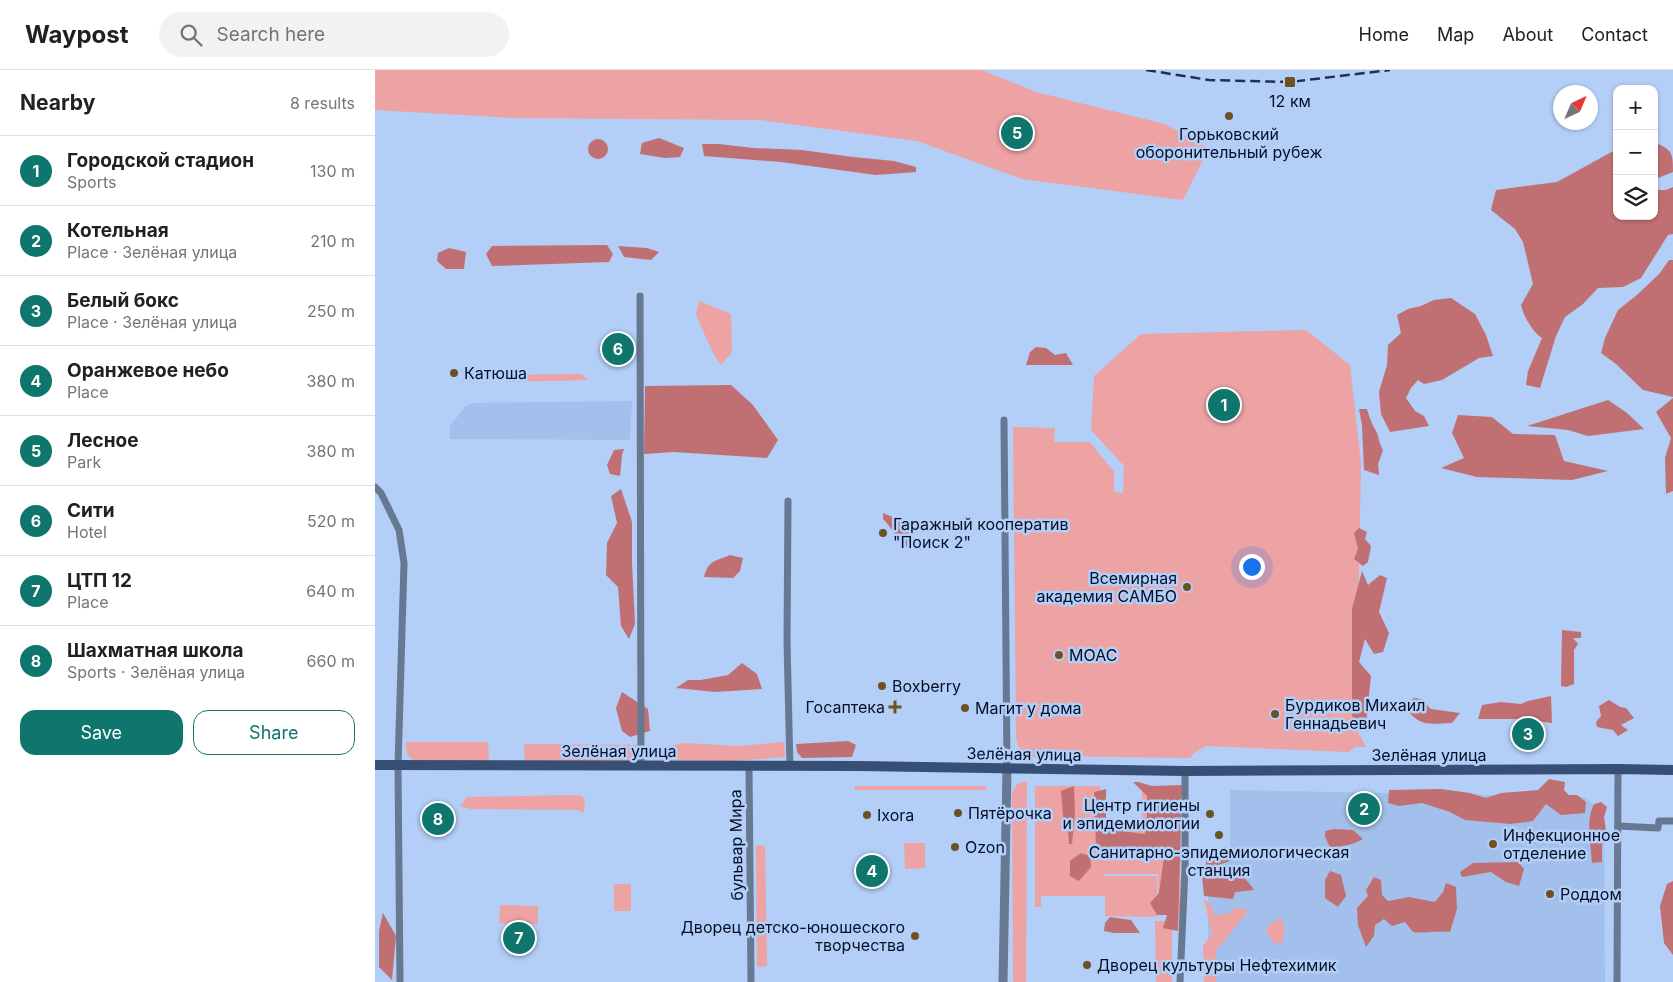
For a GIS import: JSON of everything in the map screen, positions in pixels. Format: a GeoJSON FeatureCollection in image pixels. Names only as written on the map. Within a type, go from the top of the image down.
{"type":"FeatureCollection","features":[{"type":"Feature","properties":{"kind":"main road","name":"Зелёная улица"},"geometry":{"type":"LineString","coordinates":[[375,765],[860,766],[1185,771],[1673,770]]}},
{"type":"Feature","properties":{"kind":"street"},"geometry":{"type":"LineString","coordinates":[[640,296],[641,766]]}},
{"type":"Feature","properties":{"kind":"street"},"geometry":{"type":"LineString","coordinates":[[1003,982],[1007,769],[1004,420]]}},
{"type":"Feature","properties":{"kind":"street"},"geometry":{"type":"LineString","coordinates":[[375,487],[381,493],[399,530],[404,563],[398,766],[400,982]]}},
{"type":"Feature","properties":{"kind":"street"},"geometry":{"type":"LineString","coordinates":[[787,502],[787,642],[790,767]]}},
{"type":"Feature","properties":{"kind":"street","name":"бульвар Мира"},"geometry":{"type":"LineString","coordinates":[[749,767],[751,982]]}},
{"type":"Feature","properties":{"kind":"street"},"geometry":{"type":"LineString","coordinates":[[1617,982],[1618,769]]}},
{"type":"Feature","properties":{"kind":"street"},"geometry":{"type":"LineString","coordinates":[[1180,982],[1185,868],[1185,771]]}},
{"type":"Feature","properties":{"kind":"street"},"geometry":{"type":"LineString","coordinates":[[1617,826],[1658,828],[1659,821],[1673,821]]}},
{"type":"Feature","properties":{"kind":"shaded area"},"geometry":{"type":"Polygon","coordinates":[[[375,70],[982,70],[1036,92],[1165,124],[1209,148],[1183,200],[1022,179],[917,141],[760,120],[513,118],[375,110],[375,70]]]}},
{"type":"Feature","properties":{"kind":"shaded area"},"geometry":{"type":"Polygon","coordinates":[[[659,138],[684,148],[680,157],[665,158],[640,154],[642,143],[659,138]]]}},
{"type":"Feature","properties":{"kind":"shaded area"},"geometry":{"type":"Polygon","coordinates":[[[598,139],[605,142],[608,149],[605,156],[598,159],[591,156],[588,149],[591,142],[598,139]]]}},
{"type":"Feature","properties":{"kind":"shaded area"},"geometry":{"type":"Polygon","coordinates":[[[702,144],[802,150],[894,161],[916,167],[916,172],[876,175],[781,162],[704,156],[702,144]]]}},
{"type":"Feature","properties":{"kind":"shaded area"},"geometry":{"type":"Polygon","coordinates":[[[1658,144],[1670,152],[1673,160],[1673,172],[1658,178],[1658,144]]]}},
{"type":"Feature","properties":{"kind":"shaded area"},"geometry":{"type":"Polygon","coordinates":[[[1613,151],[1613,220],[1658,220],[1658,190],[1666,190],[1673,187],[1673,234],[1668,235],[1641,278],[1623,287],[1598,288],[1583,304],[1565,317],[1556,336],[1540,388],[1526,385],[1528,371],[1542,338],[1529,323],[1521,305],[1533,284],[1523,242],[1515,229],[1491,210],[1496,190],[1557,182],[1613,151]]]}},
{"type":"Feature","properties":{"kind":"shaded area"},"geometry":{"type":"Polygon","coordinates":[[[607,245],[613,254],[609,262],[492,266],[486,254],[492,246],[607,245]]]}},
{"type":"Feature","properties":{"kind":"shaded area"},"geometry":{"type":"Polygon","coordinates":[[[618,246],[647,248],[659,252],[651,260],[624,257],[618,246]]]}},
{"type":"Feature","properties":{"kind":"shaded area"},"geometry":{"type":"Polygon","coordinates":[[[449,248],[466,252],[464,269],[446,269],[437,261],[438,253],[449,248]]]}},
{"type":"Feature","properties":{"kind":"shaded area"},"geometry":{"type":"Polygon","coordinates":[[[1669,260],[1673,260],[1673,397],[1643,390],[1616,364],[1601,353],[1605,338],[1618,310],[1660,273],[1669,260]]]}},
{"type":"Feature","properties":{"kind":"shaded area"},"geometry":{"type":"Polygon","coordinates":[[[1451,298],[1475,314],[1486,335],[1493,356],[1479,358],[1442,380],[1424,384],[1418,380],[1406,398],[1415,411],[1424,416],[1429,426],[1390,432],[1381,414],[1379,392],[1387,365],[1388,345],[1401,333],[1397,315],[1434,300],[1451,298]]]}},
{"type":"Feature","properties":{"kind":"shaded area"},"geometry":{"type":"Polygon","coordinates":[[[699,301],[731,314],[732,352],[721,365],[713,353],[696,315],[699,301]]]}},
{"type":"Feature","properties":{"kind":"shaded area","name":"Всемирная академия САМБО"},"geometry":{"type":"Polygon","coordinates":[[[1306,330],[1350,365],[1361,464],[1356,728],[1366,747],[1355,747],[1349,752],[1206,746],[1194,753],[1190,758],[1051,756],[1038,758],[1028,756],[1020,749],[1016,737],[1013,427],[1055,428],[1054,442],[1090,442],[1114,472],[1114,492],[1123,493],[1124,466],[1091,430],[1094,376],[1141,334],[1306,330]]]}},
{"type":"Feature","properties":{"kind":"shaded area"},"geometry":{"type":"Polygon","coordinates":[[[1036,347],[1046,348],[1055,355],[1066,353],[1073,365],[1026,365],[1030,352],[1036,347]]]}},
{"type":"Feature","properties":{"kind":"shaded area"},"geometry":{"type":"Polygon","coordinates":[[[582,374],[587,380],[507,382],[508,375],[582,374]]]}},
{"type":"Feature","properties":{"kind":"shaded area"},"geometry":{"type":"Polygon","coordinates":[[[731,385],[753,405],[778,440],[767,458],[674,452],[644,454],[645,386],[731,385]]]}},
{"type":"Feature","properties":{"kind":"shaded area"},"geometry":{"type":"Polygon","coordinates":[[[1673,398],[1673,491],[1666,494],[1665,458],[1671,438],[1656,412],[1673,398]]]}},
{"type":"Feature","properties":{"kind":"shaded area"},"geometry":{"type":"Polygon","coordinates":[[[1608,400],[1627,413],[1644,429],[1588,436],[1568,430],[1527,426],[1608,400]]]}},
{"type":"Feature","properties":{"kind":"shaded area"},"geometry":{"type":"Polygon","coordinates":[[[632,401],[630,440],[450,439],[450,426],[466,406],[473,403],[632,401]]]}},
{"type":"Feature","properties":{"kind":"shaded area"},"geometry":{"type":"Polygon","coordinates":[[[1359,409],[1367,409],[1383,450],[1378,464],[1379,475],[1364,470],[1362,425],[1359,409]]]}},
{"type":"Feature","properties":{"kind":"shaded area"},"geometry":{"type":"Polygon","coordinates":[[[1458,415],[1492,417],[1513,434],[1555,435],[1564,461],[1608,471],[1572,480],[1477,477],[1441,468],[1464,458],[1452,433],[1458,415]]]}},
{"type":"Feature","properties":{"kind":"shaded area"},"geometry":{"type":"Polygon","coordinates":[[[624,449],[620,476],[610,474],[607,465],[614,450],[624,449]]]}},
{"type":"Feature","properties":{"kind":"shaded area"},"geometry":{"type":"Polygon","coordinates":[[[621,489],[632,522],[635,624],[629,639],[621,626],[618,587],[606,575],[607,543],[617,523],[611,496],[621,489]]]}},
{"type":"Feature","properties":{"kind":"shaded area"},"geometry":{"type":"Polygon","coordinates":[[[883,513],[900,520],[922,550],[911,549],[906,546],[883,519],[883,513]]]}},
{"type":"Feature","properties":{"kind":"shaded area"},"geometry":{"type":"Polygon","coordinates":[[[1359,528],[1367,532],[1365,539],[1371,546],[1368,562],[1363,566],[1354,559],[1358,549],[1354,533],[1359,528]]]}},
{"type":"Feature","properties":{"kind":"shaded area"},"geometry":{"type":"Polygon","coordinates":[[[730,555],[743,558],[740,571],[733,578],[704,577],[710,564],[730,555]]]}},
{"type":"Feature","properties":{"kind":"shaded area"},"geometry":{"type":"Polygon","coordinates":[[[1362,571],[1368,585],[1380,575],[1387,578],[1379,612],[1389,633],[1383,652],[1374,654],[1365,639],[1359,662],[1371,676],[1366,724],[1355,725],[1352,715],[1352,609],[1362,571]]]}},
{"type":"Feature","properties":{"kind":"shaded area"},"geometry":{"type":"Polygon","coordinates":[[[1562,630],[1581,632],[1581,638],[1573,638],[1578,644],[1574,650],[1574,684],[1566,687],[1561,686],[1562,630]]]}},
{"type":"Feature","properties":{"kind":"shaded area"},"geometry":{"type":"Polygon","coordinates":[[[742,663],[757,674],[762,689],[715,692],[676,688],[688,680],[701,680],[728,675],[742,663]]]}},
{"type":"Feature","properties":{"kind":"shaded area"},"geometry":{"type":"Polygon","coordinates":[[[622,692],[648,709],[650,731],[630,737],[622,731],[616,708],[622,692]]]}},
{"type":"Feature","properties":{"kind":"shaded area"},"geometry":{"type":"Polygon","coordinates":[[[1551,696],[1552,723],[1522,719],[1478,719],[1482,705],[1501,702],[1521,704],[1551,696]]]}},
{"type":"Feature","properties":{"kind":"shaded area"},"geometry":{"type":"Polygon","coordinates":[[[1414,698],[1421,699],[1431,709],[1460,713],[1452,723],[1425,723],[1415,718],[1404,706],[1414,698]]]}},
{"type":"Feature","properties":{"kind":"shaded area"},"geometry":{"type":"Polygon","coordinates":[[[1609,700],[1620,707],[1626,708],[1634,718],[1621,725],[1628,730],[1618,736],[1613,730],[1597,727],[1596,722],[1601,716],[1599,706],[1609,700]]]}},
{"type":"Feature","properties":{"kind":"shaded area"},"geometry":{"type":"Polygon","coordinates":[[[848,741],[856,745],[852,757],[802,758],[797,752],[796,744],[848,741]]]}},
{"type":"Feature","properties":{"kind":"shaded area"},"geometry":{"type":"Polygon","coordinates":[[[406,742],[488,742],[489,761],[414,761],[408,755],[406,742]]]}},
{"type":"Feature","properties":{"kind":"shaded area"},"geometry":{"type":"Polygon","coordinates":[[[784,742],[785,757],[733,761],[653,760],[662,747],[685,743],[739,746],[784,742]]]}},
{"type":"Feature","properties":{"kind":"shaded area"},"geometry":{"type":"Polygon","coordinates":[[[524,744],[637,745],[636,759],[631,762],[525,761],[524,744]]]}},
{"type":"Feature","properties":{"kind":"shaded area"},"geometry":{"type":"Polygon","coordinates":[[[1549,779],[1565,782],[1564,790],[1569,795],[1577,795],[1586,802],[1585,813],[1561,815],[1546,804],[1533,821],[1510,824],[1465,820],[1450,812],[1422,803],[1399,806],[1388,803],[1389,790],[1441,789],[1470,793],[1486,798],[1501,793],[1538,790],[1549,779]]]}},
{"type":"Feature","properties":{"kind":"shaded area"},"geometry":{"type":"Polygon","coordinates":[[[1027,781],[1026,982],[1013,982],[1012,793],[1017,784],[1027,781]]]}},
{"type":"Feature","properties":{"kind":"shaded area"},"geometry":{"type":"Polygon","coordinates":[[[1133,782],[1152,786],[1182,785],[1178,931],[1163,928],[1167,915],[1157,915],[1150,903],[1159,893],[1164,857],[1152,848],[1146,852],[1137,850],[1127,851],[1122,858],[1114,846],[1101,852],[1096,847],[1094,792],[1106,789],[1106,829],[1145,834],[1147,796],[1133,782]]]}},
{"type":"Feature","properties":{"kind":"shaded area"},"geometry":{"type":"Polygon","coordinates":[[[855,786],[986,786],[986,790],[855,790],[855,786]]]}},
{"type":"Feature","properties":{"kind":"shaded area"},"geometry":{"type":"Polygon","coordinates":[[[1035,786],[1100,786],[1100,825],[1142,825],[1142,789],[1181,788],[1180,915],[1158,915],[1158,874],[1105,874],[1105,876],[1157,876],[1157,917],[1105,916],[1105,896],[1041,896],[1041,907],[1035,907],[1035,786]]]}},
{"type":"Feature","properties":{"kind":"shaded area"},"geometry":{"type":"Polygon","coordinates":[[[1074,786],[1075,812],[1072,844],[1069,844],[1068,831],[1063,816],[1061,791],[1074,786]]]}},
{"type":"Feature","properties":{"kind":"shaded area"},"geometry":{"type":"Polygon","coordinates":[[[1230,790],[1584,797],[1604,812],[1605,982],[1208,982],[1208,856],[1230,855],[1230,790]]]}},
{"type":"Feature","properties":{"kind":"shaded area"},"geometry":{"type":"Polygon","coordinates":[[[580,795],[585,799],[584,813],[577,810],[471,809],[460,806],[467,797],[580,795]]]}},
{"type":"Feature","properties":{"kind":"shaded area"},"geometry":{"type":"Polygon","coordinates":[[[1601,802],[1607,807],[1604,817],[1607,837],[1602,843],[1602,862],[1592,863],[1589,833],[1591,811],[1594,804],[1601,802]]]}},
{"type":"Feature","properties":{"kind":"shaded area"},"geometry":{"type":"Polygon","coordinates":[[[1334,829],[1353,830],[1363,839],[1339,847],[1330,847],[1325,837],[1325,831],[1334,829]]]}},
{"type":"Feature","properties":{"kind":"shaded area"},"geometry":{"type":"Polygon","coordinates":[[[904,843],[925,843],[925,868],[905,869],[904,843]]]}},
{"type":"Feature","properties":{"kind":"shaded area"},"geometry":{"type":"Polygon","coordinates":[[[756,845],[765,846],[767,966],[757,967],[756,845]]]}},
{"type":"Feature","properties":{"kind":"shaded area"},"geometry":{"type":"Polygon","coordinates":[[[1081,853],[1090,856],[1091,867],[1079,881],[1070,876],[1070,861],[1081,853]]]}},
{"type":"Feature","properties":{"kind":"shaded area"},"geometry":{"type":"Polygon","coordinates":[[[1217,853],[1235,859],[1216,866],[1238,874],[1254,890],[1235,892],[1233,899],[1204,896],[1202,876],[1206,871],[1206,856],[1217,853]]]}},
{"type":"Feature","properties":{"kind":"shaded area"},"geometry":{"type":"Polygon","coordinates":[[[1518,862],[1524,869],[1519,886],[1506,882],[1491,872],[1462,877],[1460,872],[1473,863],[1518,862]]]}},
{"type":"Feature","properties":{"kind":"shaded area"},"geometry":{"type":"Polygon","coordinates":[[[1330,871],[1341,875],[1346,896],[1338,907],[1325,898],[1325,880],[1330,871]]]}},
{"type":"Feature","properties":{"kind":"shaded area"},"geometry":{"type":"Polygon","coordinates":[[[1374,877],[1381,880],[1382,895],[1388,901],[1409,897],[1435,902],[1443,892],[1446,883],[1456,887],[1457,909],[1450,932],[1413,932],[1405,922],[1392,926],[1384,919],[1375,925],[1374,936],[1366,947],[1358,925],[1357,908],[1368,896],[1366,890],[1374,877]]]}},
{"type":"Feature","properties":{"kind":"shaded area"},"geometry":{"type":"Polygon","coordinates":[[[1673,881],[1673,955],[1664,943],[1660,906],[1667,884],[1673,881]]]}},
{"type":"Feature","properties":{"kind":"shaded area"},"geometry":{"type":"Polygon","coordinates":[[[614,884],[631,884],[631,911],[614,911],[614,884]]]}},
{"type":"Feature","properties":{"kind":"shaded area"},"geometry":{"type":"Polygon","coordinates":[[[1204,899],[1211,905],[1214,915],[1228,914],[1237,907],[1249,911],[1216,950],[1216,982],[1204,982],[1203,946],[1212,934],[1204,899]]]}},
{"type":"Feature","properties":{"kind":"shaded area"},"geometry":{"type":"Polygon","coordinates":[[[500,905],[538,906],[538,924],[499,923],[500,905]]]}},
{"type":"Feature","properties":{"kind":"shaded area"},"geometry":{"type":"Polygon","coordinates":[[[383,913],[396,936],[392,980],[379,967],[379,931],[383,913]]]}},
{"type":"Feature","properties":{"kind":"shaded area"},"geometry":{"type":"Polygon","coordinates":[[[1110,917],[1131,920],[1140,933],[1104,931],[1105,923],[1110,917]]]}},
{"type":"Feature","properties":{"kind":"shaded area"},"geometry":{"type":"Polygon","coordinates":[[[1282,918],[1284,929],[1283,943],[1273,943],[1266,930],[1271,923],[1282,918]]]}},
{"type":"Feature","properties":{"kind":"shaded area"},"geometry":{"type":"Polygon","coordinates":[[[1155,921],[1172,921],[1172,982],[1156,982],[1155,921]]]}},
{"type":"Feature","properties":{"kind":"railway"},"geometry":{"type":"LineString","coordinates":[[1146,70],[1209,80],[1290,82],[1390,70]]}},
{"type":"Feature","properties":{"kind":"place","name":"12 км"},"geometry":{"type":"Point","coordinates":[1290,82]}},
{"type":"Feature","properties":{"kind":"place","name":"Горьковский оборонительный рубеж"},"geometry":{"type":"Point","coordinates":[1229,116]}},
{"type":"Feature","properties":{"kind":"place","name":"Лесное"},"geometry":{"type":"Point","coordinates":[1017,133]}},
{"type":"Feature","properties":{"kind":"place","name":"Сити"},"geometry":{"type":"Point","coordinates":[618,349]}},
{"type":"Feature","properties":{"kind":"place","name":"Катюша"},"geometry":{"type":"Point","coordinates":[454,373]}},
{"type":"Feature","properties":{"kind":"place","name":"Городской стадион"},"geometry":{"type":"Point","coordinates":[1224,405]}},
{"type":"Feature","properties":{"kind":"place","name":"Гаражный кооператив \"Поиск 2\""},"geometry":{"type":"Point","coordinates":[883,533]}},
{"type":"Feature","properties":{"kind":"place","name":"Всемирная академия САМБО"},"geometry":{"type":"Point","coordinates":[1187,587]}},
{"type":"Feature","properties":{"kind":"place","name":"МОАС"},"geometry":{"type":"Point","coordinates":[1059,655]}},
{"type":"Feature","properties":{"kind":"place","name":"Boxberry"},"geometry":{"type":"Point","coordinates":[882,686]}},
{"type":"Feature","properties":{"kind":"place","name":"Госаптека"},"geometry":{"type":"Point","coordinates":[895,707]}},
{"type":"Feature","properties":{"kind":"place","name":"Магит у дома"},"geometry":{"type":"Point","coordinates":[965,708]}},
{"type":"Feature","properties":{"kind":"place","name":"Бурдиков Михаил Геннадьевич"},"geometry":{"type":"Point","coordinates":[1275,714]}},
{"type":"Feature","properties":{"kind":"place","name":"Белый бокс"},"geometry":{"type":"Point","coordinates":[1528,734]}},
{"type":"Feature","properties":{"kind":"place","name":"Котельная"},"geometry":{"type":"Point","coordinates":[1364,809]}},
{"type":"Feature","properties":{"kind":"place","name":"Пятёрочка"},"geometry":{"type":"Point","coordinates":[958,813]}},
{"type":"Feature","properties":{"kind":"place","name":"Центр гигиены и эпидемиологии"},"geometry":{"type":"Point","coordinates":[1210,814]}},
{"type":"Feature","properties":{"kind":"place","name":"Ixora"},"geometry":{"type":"Point","coordinates":[867,815]}},
{"type":"Feature","properties":{"kind":"place","name":"Шахматная школа"},"geometry":{"type":"Point","coordinates":[438,819]}},
{"type":"Feature","properties":{"kind":"place","name":"Санитарно-эпидемиологическая станция"},"geometry":{"type":"Point","coordinates":[1219,835]}},
{"type":"Feature","properties":{"kind":"place","name":"Инфекционное отделение"},"geometry":{"type":"Point","coordinates":[1493,844]}},
{"type":"Feature","properties":{"kind":"place","name":"Ozon"},"geometry":{"type":"Point","coordinates":[955,847]}},
{"type":"Feature","properties":{"kind":"place","name":"Оранжевое небо"},"geometry":{"type":"Point","coordinates":[872,871]}},
{"type":"Feature","properties":{"kind":"place","name":"Роддом"},"geometry":{"type":"Point","coordinates":[1550,894]}},
{"type":"Feature","properties":{"kind":"place","name":"Дворец детско-юношеского творчества"},"geometry":{"type":"Point","coordinates":[915,936]}},
{"type":"Feature","properties":{"kind":"place","name":"ЦТП 12"},"geometry":{"type":"Point","coordinates":[519,938]}},
{"type":"Feature","properties":{"kind":"place","name":"Дворец культуры Нефтехимик"},"geometry":{"type":"Point","coordinates":[1087,965]}}]}
